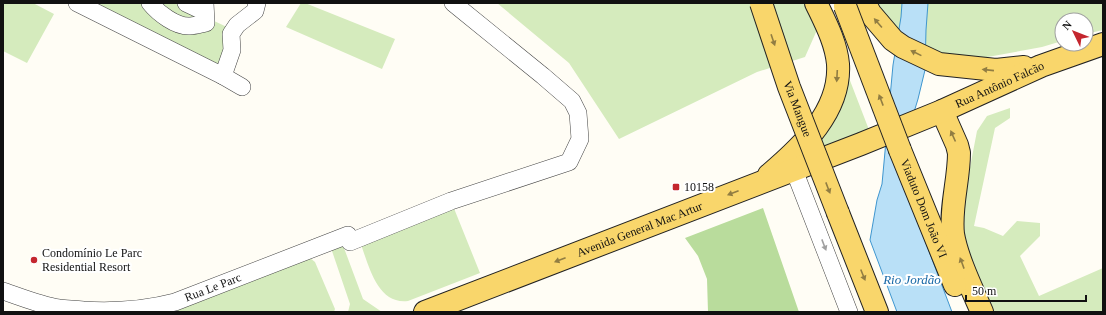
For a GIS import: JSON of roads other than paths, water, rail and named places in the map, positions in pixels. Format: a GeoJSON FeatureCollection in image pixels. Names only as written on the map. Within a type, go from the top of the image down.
{"type":"FeatureCollection","features":[{"type":"Feature","properties":{"kind":"main road","name":"Via Mangue"},"geometry":{"type":"LineString","coordinates":[[761,3],[789,87],[877,312]]}},
{"type":"Feature","properties":{"kind":"main road"},"geometry":{"type":"LineString","coordinates":[[758,184],[785,161],[816,128],[827,112],[837,83],[838,63],[832,38],[816,3]]}},
{"type":"Feature","properties":{"kind":"main road","name":"Viaduto Dom João VI"},"geometry":{"type":"LineString","coordinates":[[844,3],[900,150],[967,312]]}},
{"type":"Feature","properties":{"kind":"main road"},"geometry":{"type":"LineString","coordinates":[[865,3],[870,14],[893,40],[939,64],[996,70],[1041,66]]}},
{"type":"Feature","properties":{"kind":"main road","name":"Rua Antônio Falcão"},"geometry":{"type":"LineString","coordinates":[[934,114],[1041,66],[1103,44]]}},
{"type":"Feature","properties":{"kind":"main road"},"geometry":{"type":"LineString","coordinates":[[934,114],[957,145],[959,153],[953,233],[957,248],[982,312]]}},
{"type":"Feature","properties":{"kind":"main road","name":"Avenida General Mac Artur"},"geometry":{"type":"LineString","coordinates":[[425,312],[861,144],[934,114]]}},
{"type":"Feature","properties":{"kind":"street"},"geometry":{"type":"LineString","coordinates":[[79,3],[242,87]]}},
{"type":"Feature","properties":{"kind":"street"},"geometry":{"type":"LineString","coordinates":[[150,3],[156,12],[177,24],[189,26],[206,23],[205,8],[186,3]]}},
{"type":"Feature","properties":{"kind":"street"},"geometry":{"type":"LineString","coordinates":[[223,76],[232,50],[232,34],[237,25],[255,11],[257,3]]}},
{"type":"Feature","properties":{"kind":"street","name":"Rua Le Parc"},"geometry":{"type":"LineString","coordinates":[[3,290],[38,303],[59,308],[116,311],[151,307],[175,302],[451,201],[569,162],[580,139],[578,113],[572,101],[453,3]]}},
{"type":"Feature","properties":{"kind":"street"},"geometry":{"type":"LineString","coordinates":[[794,170],[848,312]]}},
{"type":"Feature","properties":{"kind":"water","name":"Rio Jordão"},"geometry":{"type":"Polygon","coordinates":[[[902,3],[928,3],[925,70],[904,145],[904,185],[952,312],[897,312],[870,240],[877,200],[882,184],[893,65],[902,3]]]}},
{"type":"Feature","properties":{"kind":"place","name":"10158"},"geometry":{"type":"Point","coordinates":[676,187]}},
{"type":"Feature","properties":{"kind":"place","name":"Condomínio Le Parc Residential Resort"},"geometry":{"type":"Point","coordinates":[34,260]}}]}
